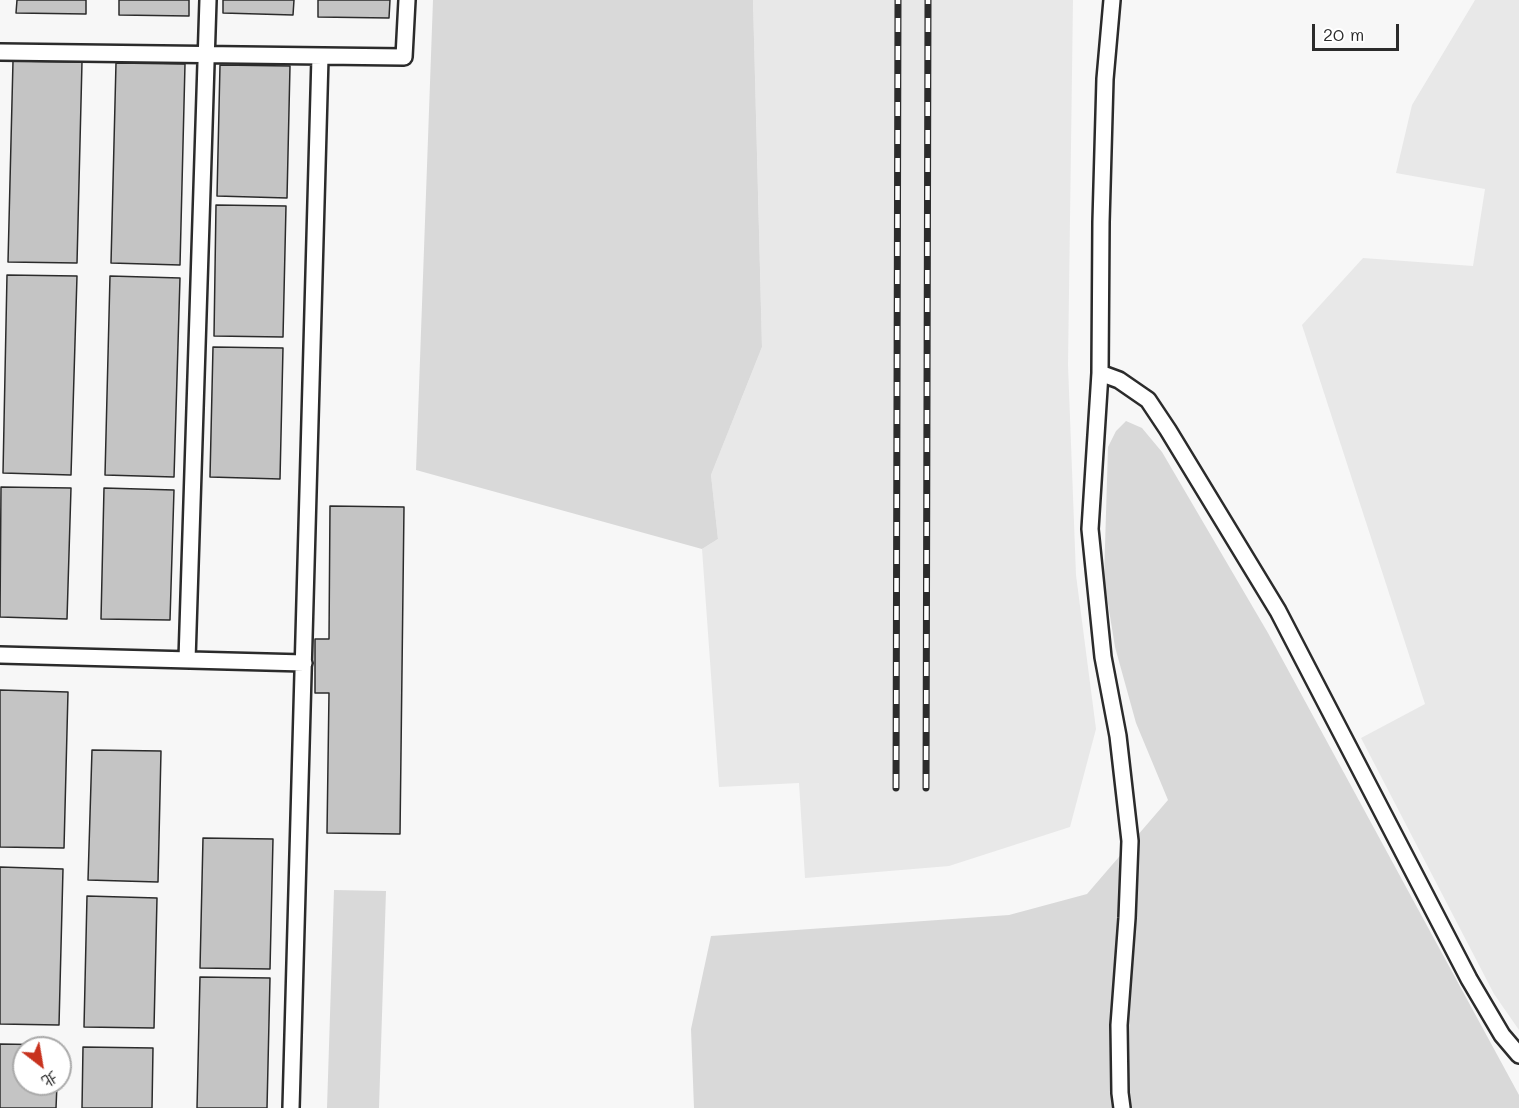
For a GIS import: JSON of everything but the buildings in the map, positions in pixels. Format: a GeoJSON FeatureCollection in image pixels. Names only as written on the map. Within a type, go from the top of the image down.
{"type":"FeatureCollection","features":[{"type":"Feature","properties":{"kind":"lane"},"geometry":{"type":"LineString","coordinates":[[187,660],[208,0]]}},
{"type":"Feature","properties":{"kind":"lane"},"geometry":{"type":"LineString","coordinates":[[0,52],[404,57],[407,0]]}},
{"type":"Feature","properties":{"kind":"lane"},"geometry":{"type":"LineString","coordinates":[[1112,0],[1105,79],[1100,373],[1090,529],[1103,657],[1118,736],[1130,841],[1119,1025],[1122,1108]]}},
{"type":"Feature","properties":{"kind":"lane"},"geometry":{"type":"LineString","coordinates":[[291,1108],[320,57]]}},
{"type":"Feature","properties":{"kind":"lane"},"geometry":{"type":"LineString","coordinates":[[1100,373],[1119,380],[1148,400],[1168,430],[1278,611],[1469,979],[1502,1035],[1519,1055]]}},
{"type":"Feature","properties":{"kind":"lane"},"geometry":{"type":"LineString","coordinates":[[0,655],[304,663]]}},
{"type":"Feature","properties":{"kind":"shaded area"},"geometry":{"type":"Polygon","coordinates":[[[433,0],[753,0],[762,347],[711,475],[718,539],[702,549],[416,470],[433,0]]]}},
{"type":"Feature","properties":{"kind":"shaded area"},"geometry":{"type":"Polygon","coordinates":[[[753,0],[1073,0],[1068,365],[1076,575],[1096,729],[1070,827],[949,866],[805,878],[799,783],[719,787],[702,549],[718,539],[711,475],[762,347],[753,0]]]}},
{"type":"Feature","properties":{"kind":"shaded area"},"geometry":{"type":"Polygon","coordinates":[[[1475,0],[1519,0],[1519,1030],[1494,994],[1361,738],[1425,704],[1302,325],[1363,258],[1473,266],[1485,189],[1396,173],[1412,105],[1475,0]]]}},
{"type":"Feature","properties":{"kind":"shaded area"},"geometry":{"type":"Polygon","coordinates":[[[1126,421],[1142,428],[1162,452],[1268,633],[1519,1095],[1519,1108],[694,1108],[691,1029],[711,936],[1009,915],[1087,894],[1168,800],[1136,723],[1115,647],[1104,579],[1108,447],[1116,431],[1126,421]]]}},
{"type":"Feature","properties":{"kind":"shaded area"},"geometry":{"type":"Polygon","coordinates":[[[334,890],[386,891],[379,1108],[327,1108],[334,890]]]}},
{"type":"Feature","properties":{"kind":"railway"},"geometry":{"type":"LineString","coordinates":[[896,788],[898,0]]}},
{"type":"Feature","properties":{"kind":"railway"},"geometry":{"type":"LineString","coordinates":[[926,788],[928,0]]}}]}
